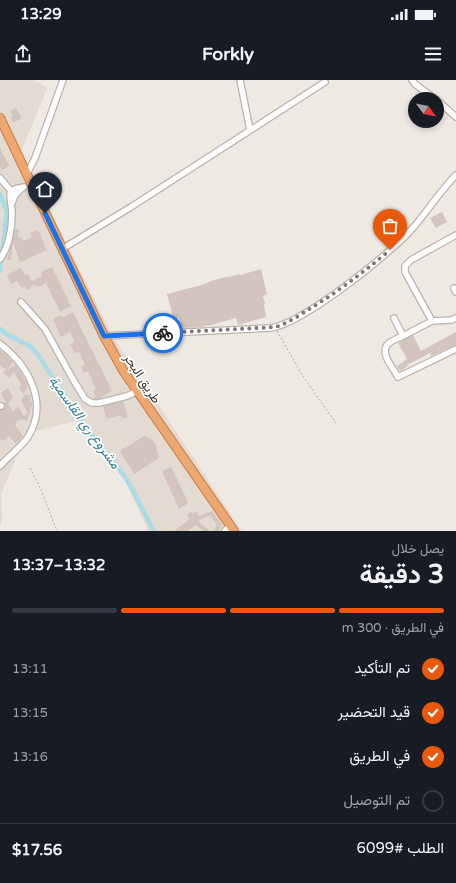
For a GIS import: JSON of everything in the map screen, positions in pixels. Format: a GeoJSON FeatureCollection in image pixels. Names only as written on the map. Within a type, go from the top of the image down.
{"type":"FeatureCollection","features":[{"type":"Feature","properties":{"kind":"highway","name":"طريق البحر"},"geometry":{"type":"LineString","coordinates":[[0,118],[27,174],[27,185],[62,249],[104,336],[124,372],[230,529]]}},
{"type":"Feature","properties":{"kind":"street"},"geometry":{"type":"LineString","coordinates":[[27,174],[63,80]]}},
{"type":"Feature","properties":{"kind":"street"},"geometry":{"type":"LineString","coordinates":[[240,80],[250,130]]}},
{"type":"Feature","properties":{"kind":"street"},"geometry":{"type":"LineString","coordinates":[[412,80],[426,92]]}},
{"type":"Feature","properties":{"kind":"street"},"geometry":{"type":"LineString","coordinates":[[62,249],[131,207],[325,82]]}},
{"type":"Feature","properties":{"kind":"street"},"geometry":{"type":"LineString","coordinates":[[444,107],[456,117]]}},
{"type":"Feature","properties":{"kind":"street"},"geometry":{"type":"LineString","coordinates":[[104,336],[276,327],[283,325],[321,302],[369,267],[397,244],[412,229],[456,175]]}},
{"type":"Feature","properties":{"kind":"street"},"geometry":{"type":"LineString","coordinates":[[1,181],[13,193]]}},
{"type":"Feature","properties":{"kind":"street"},"geometry":{"type":"LineString","coordinates":[[2,257],[9,239],[11,224],[10,198],[19,188],[27,185]]}},
{"type":"Feature","properties":{"kind":"street"},"geometry":{"type":"LineString","coordinates":[[432,321],[405,272],[405,266],[411,260],[456,235]]}},
{"type":"Feature","properties":{"kind":"street"},"geometry":{"type":"LineString","coordinates":[[21,302],[45,329],[85,399],[92,403],[99,403],[127,396],[137,391]]}},
{"type":"Feature","properties":{"kind":"street"},"geometry":{"type":"LineString","coordinates":[[394,318],[403,336]]}},
{"type":"Feature","properties":{"kind":"street"},"geometry":{"type":"LineString","coordinates":[[456,318],[452,320],[432,321],[387,344],[385,353],[398,377],[456,349]]}},
{"type":"Feature","properties":{"kind":"street"},"geometry":{"type":"LineString","coordinates":[[0,344],[13,355],[31,382],[36,394],[38,406],[27,438],[0,466]]}},
{"type":"Feature","properties":{"kind":"path"},"geometry":{"type":"LineString","coordinates":[[276,327],[280,337],[304,378],[336,423]]}},
{"type":"Feature","properties":{"kind":"path"},"geometry":{"type":"LineString","coordinates":[[30,468],[39,485],[57,531]]}},
{"type":"Feature","properties":{"kind":"shaded area"},"geometry":{"type":"Polygon","coordinates":[[[0,80],[34,80],[47,88],[22,150],[10,149],[28,187],[37,183],[112,335],[242,531],[148,531],[127,484],[80,420],[36,431],[36,405],[25,438],[1,494],[2,519],[0,527],[0,80]]]}},
{"type":"Feature","properties":{"kind":"building"},"geometry":{"type":"Polygon","coordinates":[[[16,108],[22,118],[13,123],[10,117],[13,116],[10,111],[16,108]]]}},
{"type":"Feature","properties":{"kind":"building"},"geometry":{"type":"Polygon","coordinates":[[[0,148],[9,166],[2,170],[0,167],[0,148]]]}},
{"type":"Feature","properties":{"kind":"building"},"geometry":{"type":"Polygon","coordinates":[[[442,212],[447,222],[436,228],[430,218],[442,212]]]}},
{"type":"Feature","properties":{"kind":"building"},"geometry":{"type":"Polygon","coordinates":[[[15,229],[19,229],[18,238],[21,236],[23,241],[32,237],[30,233],[38,230],[47,250],[20,262],[13,242],[11,260],[7,260],[15,229]]]}},
{"type":"Feature","properties":{"kind":"building"},"geometry":{"type":"Polygon","coordinates":[[[52,267],[71,306],[60,312],[46,283],[39,287],[38,285],[36,287],[34,284],[28,290],[24,286],[22,288],[17,281],[11,284],[7,275],[21,268],[25,275],[28,274],[32,281],[42,276],[41,272],[52,267]]]}},
{"type":"Feature","properties":{"kind":"building"},"geometry":{"type":"Polygon","coordinates":[[[261,269],[267,294],[263,296],[266,317],[238,325],[236,318],[208,326],[181,328],[179,318],[174,320],[167,294],[229,276],[240,275],[261,269]]]}},
{"type":"Feature","properties":{"kind":"building"},"geometry":{"type":"Polygon","coordinates":[[[73,312],[112,391],[98,399],[94,399],[96,397],[93,391],[96,390],[88,371],[84,373],[81,367],[85,365],[79,352],[75,353],[70,344],[75,342],[70,332],[61,337],[53,319],[61,315],[62,318],[73,312]]]}},
{"type":"Feature","properties":{"kind":"building"},"geometry":{"type":"Polygon","coordinates":[[[456,332],[456,345],[431,356],[430,353],[407,365],[408,366],[400,371],[397,366],[407,359],[398,343],[413,335],[421,351],[456,332]]]}},
{"type":"Feature","properties":{"kind":"building"},"geometry":{"type":"Polygon","coordinates":[[[0,350],[13,362],[7,370],[0,365],[0,350]]]}},
{"type":"Feature","properties":{"kind":"building"},"geometry":{"type":"Polygon","coordinates":[[[16,365],[28,387],[23,394],[19,387],[22,386],[14,372],[9,378],[3,372],[16,365]]]}},
{"type":"Feature","properties":{"kind":"building"},"geometry":{"type":"Polygon","coordinates":[[[8,388],[13,398],[8,403],[13,412],[18,406],[24,416],[28,414],[21,400],[25,394],[31,396],[30,401],[32,402],[32,407],[27,421],[21,419],[20,421],[18,420],[15,425],[23,436],[16,444],[8,435],[5,441],[0,439],[0,410],[4,408],[4,403],[6,402],[1,393],[8,388]]]}},
{"type":"Feature","properties":{"kind":"building"},"geometry":{"type":"Polygon","coordinates":[[[123,401],[128,417],[122,419],[121,415],[106,419],[103,406],[123,401]]]}},
{"type":"Feature","properties":{"kind":"building"},"geometry":{"type":"Polygon","coordinates":[[[144,436],[150,438],[155,443],[159,458],[134,474],[120,451],[144,436]]]}},
{"type":"Feature","properties":{"kind":"building"},"geometry":{"type":"Polygon","coordinates":[[[171,467],[188,502],[179,509],[162,471],[171,467]]]}},
{"type":"Feature","properties":{"kind":"building"},"geometry":{"type":"Polygon","coordinates":[[[196,511],[199,516],[212,511],[222,525],[219,531],[214,531],[217,525],[210,515],[198,521],[210,531],[203,531],[196,525],[187,531],[174,531],[190,519],[187,515],[191,512],[193,514],[196,511]]]}},
{"type":"Feature","properties":{"kind":"waterway","name":"مشروع ري القاسمية"},"geometry":{"type":"LineString","coordinates":[[0,194],[7,212],[0,271]]}},
{"type":"Feature","properties":{"kind":"waterway","name":"مشروع ري القاسمية"},"geometry":{"type":"LineString","coordinates":[[0,329],[6,334],[30,346],[38,355],[87,429],[126,478],[154,531]]}},
{"type":"Feature","properties":{"kind":"way so far"},"geometry":{"type":"LineString","coordinates":[[163,333],[262,328],[283,325],[321,302],[390,250]]}},
{"type":"Feature","properties":{"kind":"route"},"geometry":{"type":"LineString","coordinates":[[45,213],[104,336],[163,333]]}}]}
